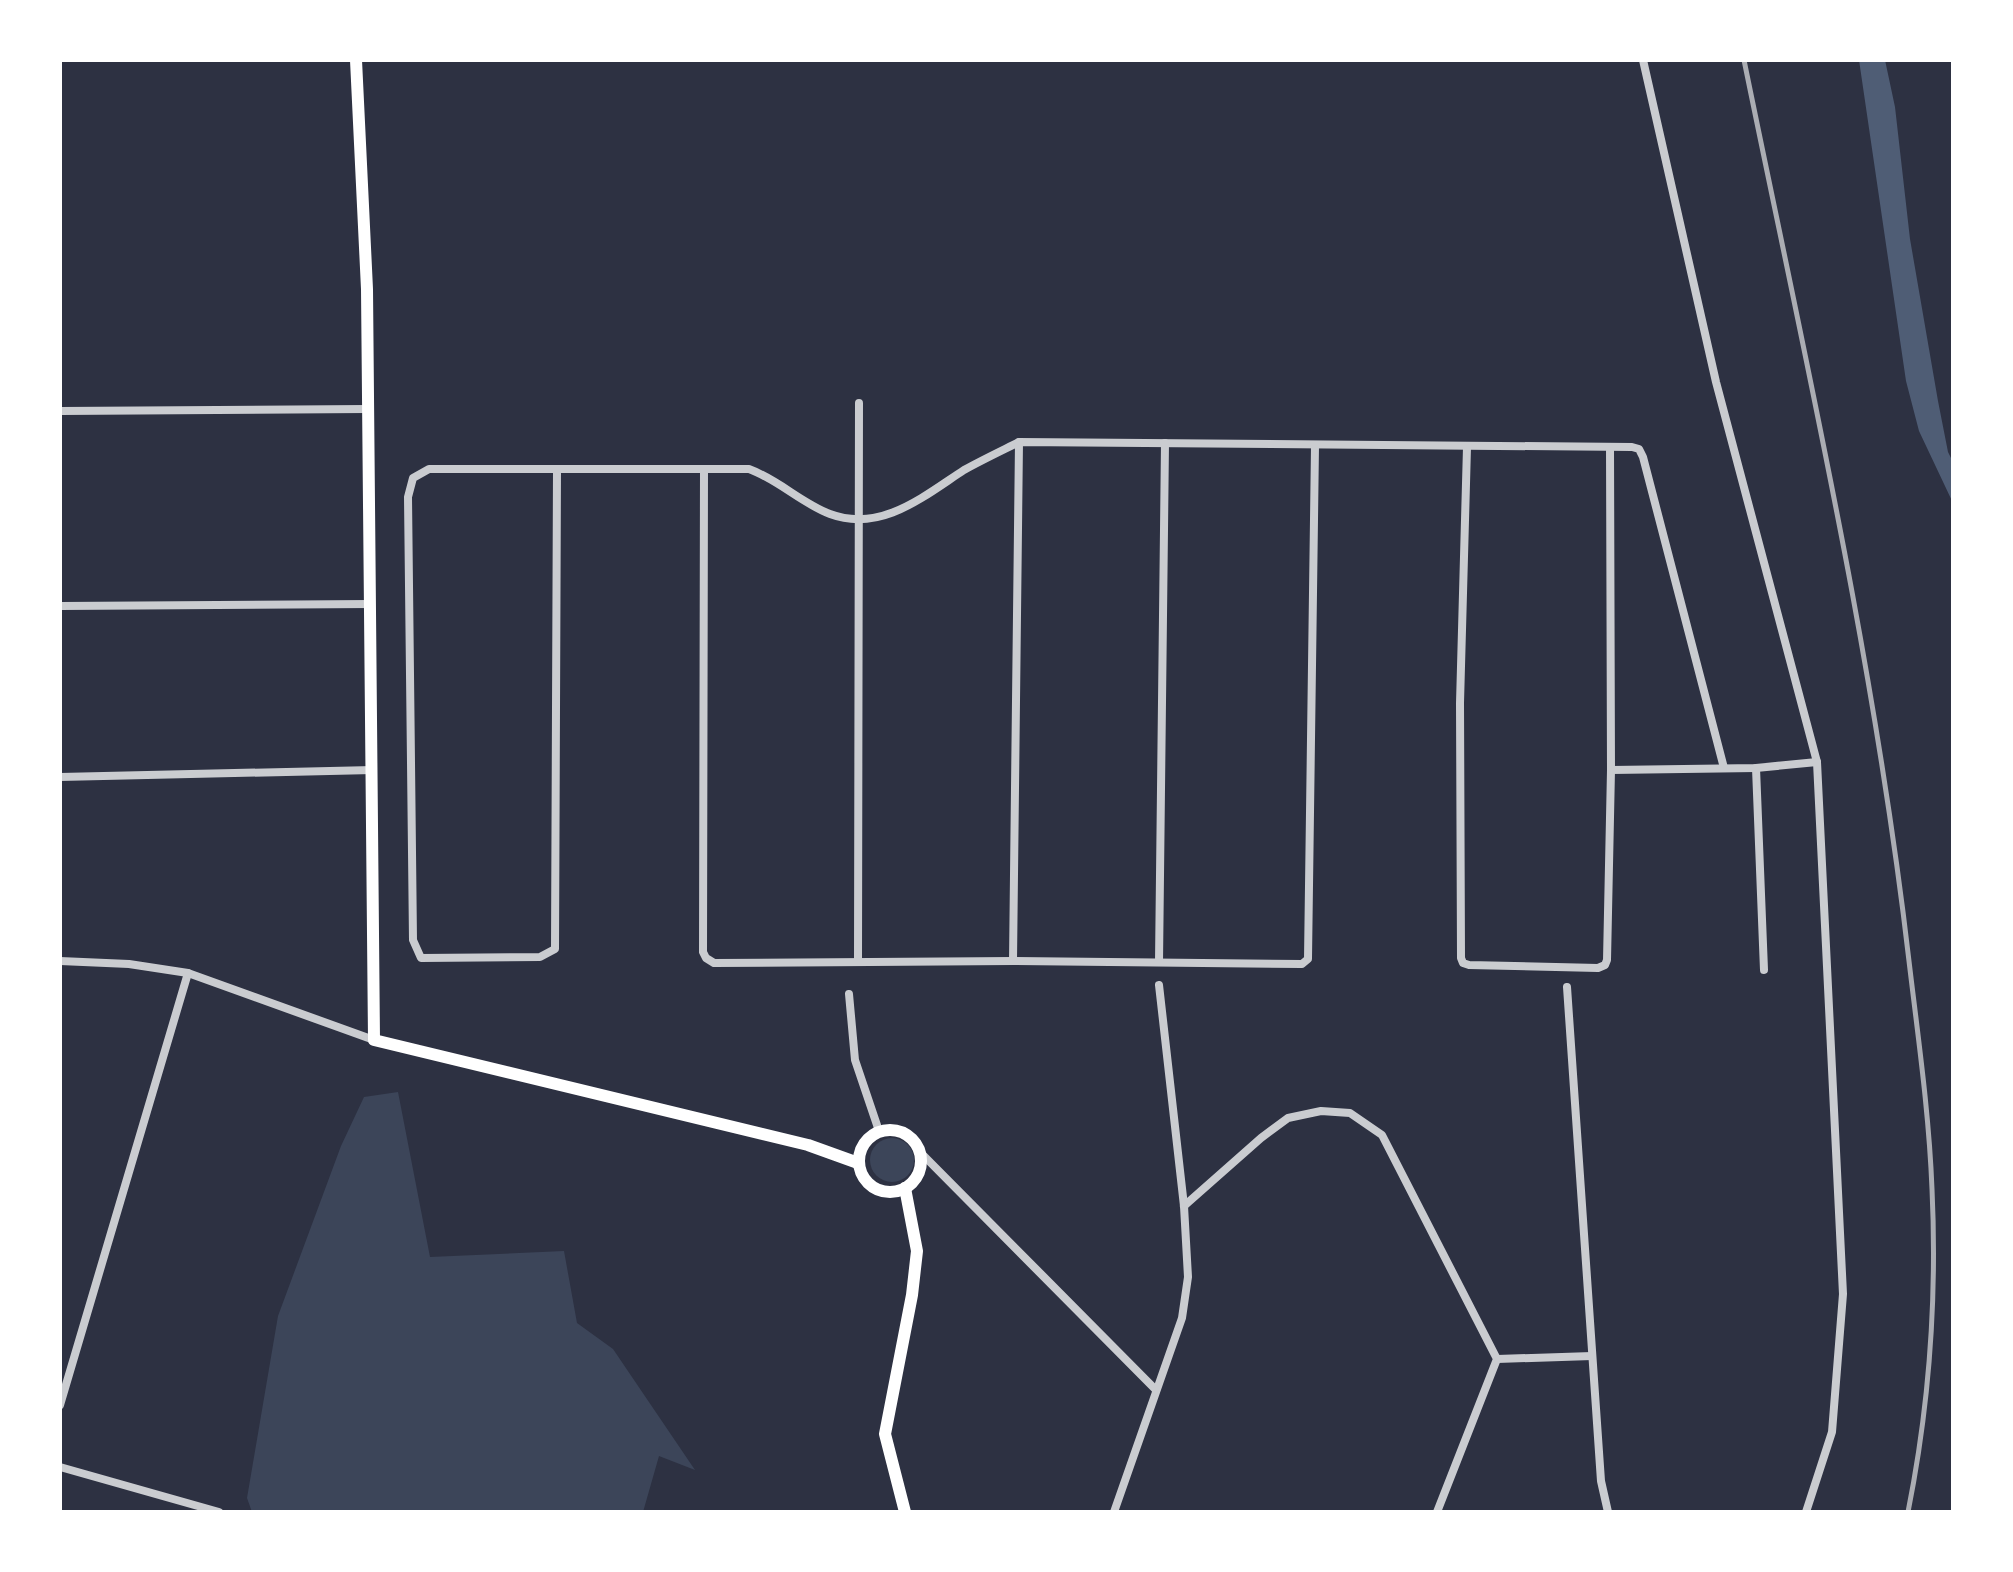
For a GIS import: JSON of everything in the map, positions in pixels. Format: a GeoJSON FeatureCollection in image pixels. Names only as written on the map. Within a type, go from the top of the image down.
{"type":"FeatureCollection","features":[{"type":"Feature","properties":{"kind":"main road"},"geometry":{"type":"LineString","coordinates":[[356,60],[367,289],[374,1040],[808,1145],[858,1163]]}},
{"type":"Feature","properties":{"kind":"main road"},"geometry":{"type":"LineString","coordinates":[[890,1129],[909,1135],[920,1152],[919,1172],[905,1188],[896,1192],[875,1189],[861,1174],[858,1163],[863,1143],[879,1131],[890,1129]]}},
{"type":"Feature","properties":{"kind":"main road"},"geometry":{"type":"LineString","coordinates":[[905,1188],[917,1251],[912,1295],[885,1434],[905,1512]]}},
{"type":"Feature","properties":{"kind":"street"},"geometry":{"type":"LineString","coordinates":[[1643,60],[1716,382],[1817,762],[1843,1294],[1832,1432],[1806,1512]]}},
{"type":"Feature","properties":{"kind":"street"},"geometry":{"type":"LineString","coordinates":[[858,961],[859,403]]}},
{"type":"Feature","properties":{"kind":"street"},"geometry":{"type":"LineString","coordinates":[[60,411],[367,409]]}},
{"type":"Feature","properties":{"kind":"street"},"geometry":{"type":"LineString","coordinates":[[1013,961],[1019,442]]}},
{"type":"Feature","properties":{"kind":"street"},"geometry":{"type":"LineString","coordinates":[[557,470],[555,949],[540,957],[421,958],[413,940],[408,497],[413,478],[429,469],[749,469],[770,477],[833,516],[876,518],[901,511],[967,469],[1019,442],[1639,449],[1724,768]]}},
{"type":"Feature","properties":{"kind":"street"},"geometry":{"type":"LineString","coordinates":[[1159,962],[1165,443]]}},
{"type":"Feature","properties":{"kind":"street"},"geometry":{"type":"LineString","coordinates":[[704,469],[703,952],[706,958],[714,963],[1306,963],[1315,446]]}},
{"type":"Feature","properties":{"kind":"street"},"geometry":{"type":"LineString","coordinates":[[1467,447],[1460,703],[1463,963],[1570,967],[1605,965],[1607,960],[1611,770],[1610,447]]}},
{"type":"Feature","properties":{"kind":"street"},"geometry":{"type":"LineString","coordinates":[[60,606],[371,604]]}},
{"type":"Feature","properties":{"kind":"street"},"geometry":{"type":"LineString","coordinates":[[1611,770],[1756,768],[1817,762]]}},
{"type":"Feature","properties":{"kind":"street"},"geometry":{"type":"LineString","coordinates":[[1756,768],[1764,970]]}},
{"type":"Feature","properties":{"kind":"street"},"geometry":{"type":"LineString","coordinates":[[60,777],[373,770]]}},
{"type":"Feature","properties":{"kind":"street"},"geometry":{"type":"LineString","coordinates":[[60,961],[129,964],[188,973],[374,1040]]}},
{"type":"Feature","properties":{"kind":"street"},"geometry":{"type":"LineString","coordinates":[[60,1405],[188,973]]}},
{"type":"Feature","properties":{"kind":"street"},"geometry":{"type":"LineString","coordinates":[[1114,1512],[1182,1318],[1188,1277],[1184,1206],[1159,985]]}},
{"type":"Feature","properties":{"kind":"street"},"geometry":{"type":"LineString","coordinates":[[1567,987],[1601,1481],[1608,1512]]}},
{"type":"Feature","properties":{"kind":"street"},"geometry":{"type":"LineString","coordinates":[[849,994],[855,1060],[879,1131]]}},
{"type":"Feature","properties":{"kind":"street"},"geometry":{"type":"LineString","coordinates":[[1184,1206],[1288,1118],[1321,1111],[1350,1113],[1382,1135],[1497,1359],[1437,1512]]}},
{"type":"Feature","properties":{"kind":"street"},"geometry":{"type":"LineString","coordinates":[[920,1152],[1156,1390]]}},
{"type":"Feature","properties":{"kind":"street"},"geometry":{"type":"LineString","coordinates":[[1497,1359],[1592,1356]]}},
{"type":"Feature","properties":{"kind":"street"},"geometry":{"type":"LineString","coordinates":[[60,1467],[219,1512]]}},
{"type":"Feature","properties":{"kind":"shaded area"},"geometry":{"type":"Polygon","coordinates":[[[1859,60],[1885,60],[1895,107],[1910,239],[1938,401],[1948,452],[1953,462],[1953,503],[1919,431],[1906,381],[1859,60]]]}},
{"type":"Feature","properties":{"kind":"shaded area"},"geometry":{"type":"Polygon","coordinates":[[[398,1092],[430,1257],[564,1251],[577,1323],[613,1349],[695,1470],[659,1456],[643,1512],[252,1512],[247,1498],[278,1316],[341,1146],[364,1097],[398,1092]]]}},
{"type":"Feature","properties":{"kind":"shaded area"},"geometry":{"type":"Polygon","coordinates":[[[892,1138],[908,1144],[914,1160],[908,1176],[892,1182],[876,1176],[870,1160],[876,1144],[892,1138]]]}},
{"type":"Feature","properties":{"kind":"railway"},"geometry":{"type":"LineString","coordinates":[[1744,60],[1814,397],[1877,734],[1923,1075],[1932,1189],[1932,1311],[1926,1392],[1908,1512]]}}]}
